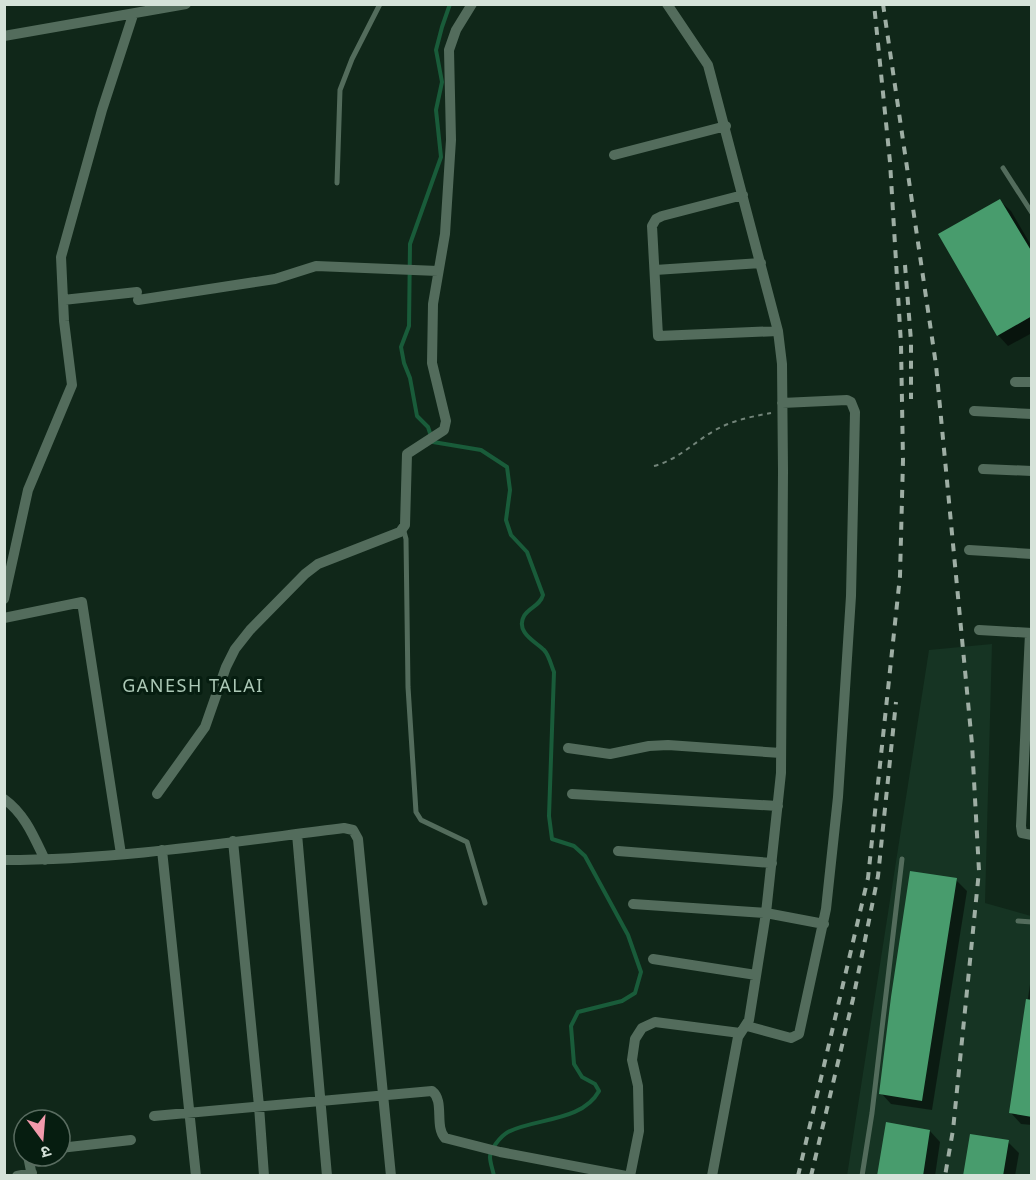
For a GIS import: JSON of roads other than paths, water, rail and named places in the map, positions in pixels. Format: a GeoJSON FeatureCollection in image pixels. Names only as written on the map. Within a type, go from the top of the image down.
{"type":"FeatureCollection","features":[{"type":"Feature","properties":{"kind":"street"},"geometry":{"type":"LineString","coordinates":[[4,36],[186,4]]}},
{"type":"Feature","properties":{"kind":"street"},"geometry":{"type":"LineString","coordinates":[[157,794],[205,727],[226,667],[235,648],[250,630],[305,574],[318,564],[393,535],[403,528],[405,525],[407,457],[412,449],[437,436],[446,426],[431,352],[432,304],[445,234],[451,140],[449,50],[456,30],[472,4]]}},
{"type":"Feature","properties":{"kind":"street"},"geometry":{"type":"LineString","coordinates":[[667,4],[708,65],[726,126],[778,331],[782,364],[781,753],[778,806],[766,913],[756,975],[744,1030],[738,1037],[712,1176]]}},
{"type":"Feature","properties":{"kind":"street"},"geometry":{"type":"LineString","coordinates":[[4,599],[28,490],[72,385],[61,257],[102,110],[133,15]]}},
{"type":"Feature","properties":{"kind":"street"},"geometry":{"type":"LineString","coordinates":[[614,155],[726,126]]}},
{"type":"Feature","properties":{"kind":"street"},"geometry":{"type":"LineString","coordinates":[[743,195],[656,219],[652,226],[658,336],[778,331]]}},
{"type":"Feature","properties":{"kind":"street"},"geometry":{"type":"LineString","coordinates":[[655,270],[760,263]]}},
{"type":"Feature","properties":{"kind":"street"},"geometry":{"type":"LineString","coordinates":[[63,300],[137,296],[275,279],[316,266],[438,271]]}},
{"type":"Feature","properties":{"kind":"street"},"geometry":{"type":"LineString","coordinates":[[1015,382],[1032,382]]}},
{"type":"Feature","properties":{"kind":"street"},"geometry":{"type":"LineString","coordinates":[[154,1116],[435,1092],[442,1135],[445,1138],[500,1152],[628,1176],[639,1131],[638,1086],[632,1060],[635,1039],[642,1028],[655,1022],[744,1030],[791,1038],[799,1034],[824,924],[838,796],[851,596],[855,419],[853,406],[847,399],[782,407]]}},
{"type":"Feature","properties":{"kind":"street"},"geometry":{"type":"LineString","coordinates":[[974,411],[1032,414]]}},
{"type":"Feature","properties":{"kind":"street"},"geometry":{"type":"LineString","coordinates":[[983,470],[1032,471]]}},
{"type":"Feature","properties":{"kind":"street"},"geometry":{"type":"LineString","coordinates":[[969,550],[1032,554]]}},
{"type":"Feature","properties":{"kind":"street"},"geometry":{"type":"LineString","coordinates":[[4,618],[82,602],[121,854]]}},
{"type":"Feature","properties":{"kind":"street"},"geometry":{"type":"LineString","coordinates":[[979,630],[1031,633],[1021,826],[1022,833],[1032,835]]}},
{"type":"Feature","properties":{"kind":"street"},"geometry":{"type":"LineString","coordinates":[[567,748],[610,754],[649,746],[668,745],[781,753]]}},
{"type":"Feature","properties":{"kind":"street"},"geometry":{"type":"LineString","coordinates":[[572,794],[778,806]]}},
{"type":"Feature","properties":{"kind":"street"},"geometry":{"type":"LineString","coordinates":[[4,799],[12,804],[27,823],[45,860]]}},
{"type":"Feature","properties":{"kind":"street"},"geometry":{"type":"LineString","coordinates":[[4,860],[45,860],[121,854],[344,828],[353,830],[358,839],[391,1176]]}},
{"type":"Feature","properties":{"kind":"street"},"geometry":{"type":"LineString","coordinates":[[297,834],[327,1176]]}},
{"type":"Feature","properties":{"kind":"street"},"geometry":{"type":"LineString","coordinates":[[233,841],[264,1176]]}},
{"type":"Feature","properties":{"kind":"street"},"geometry":{"type":"LineString","coordinates":[[162,850],[196,1176]]}},
{"type":"Feature","properties":{"kind":"street"},"geometry":{"type":"LineString","coordinates":[[618,851],[772,863]]}},
{"type":"Feature","properties":{"kind":"street"},"geometry":{"type":"LineString","coordinates":[[633,904],[766,913],[824,924]]}},
{"type":"Feature","properties":{"kind":"street"},"geometry":{"type":"LineString","coordinates":[[652,959],[756,975]]}},
{"type":"Feature","properties":{"kind":"street"},"geometry":{"type":"LineString","coordinates":[[72,1147],[131,1140]]}},
{"type":"Feature","properties":{"kind":"street"},"geometry":{"type":"LineString","coordinates":[[17,1176],[32,1174]]}},
{"type":"Feature","properties":{"kind":"lane"},"geometry":{"type":"LineString","coordinates":[[337,183],[340,90],[352,59],[380,4]]}},
{"type":"Feature","properties":{"kind":"lane"},"geometry":{"type":"LineString","coordinates":[[1004,168],[1032,213]]}},
{"type":"Feature","properties":{"kind":"lane"},"geometry":{"type":"LineString","coordinates":[[403,528],[406,539],[408,687],[416,812],[421,820],[467,842],[485,903]]}},
{"type":"Feature","properties":{"kind":"lane"},"geometry":{"type":"LineString","coordinates":[[862,1176],[872,1113],[902,859]]}},
{"type":"Feature","properties":{"kind":"lane"},"geometry":{"type":"LineString","coordinates":[[1018,921],[1032,922]]}},
{"type":"Feature","properties":{"kind":"waterway"},"geometry":{"type":"LineString","coordinates":[[450,4],[436,50],[442,82],[436,110],[441,157],[410,244],[409,326],[401,347],[404,363],[410,378],[417,416],[428,427],[433,442],[481,450],[507,467],[510,490],[506,520],[511,535],[527,552],[543,595],[524,616],[522,627],[524,632],[546,652],[554,672],[549,816],[552,839],[574,846],[585,856],[628,935],[641,972],[635,993],[622,1001],[578,1012],[571,1026],[574,1064],[582,1077],[595,1084],[599,1091],[581,1109],[557,1118],[519,1127],[505,1134],[490,1154],[494,1176]]}},
{"type":"Feature","properties":{"kind":"railway"},"geometry":{"type":"LineString","coordinates":[[798,1176],[868,878],[900,576],[903,460],[901,344],[890,162],[874,4]]}},
{"type":"Feature","properties":{"kind":"railway"},"geometry":{"type":"LineString","coordinates":[[883,4],[936,365],[972,744],[979,871],[953,1130],[945,1176]]}},
{"type":"Feature","properties":{"kind":"railway"},"geometry":{"type":"LineString","coordinates":[[905,265],[911,341],[911,399]]}},
{"type":"Feature","properties":{"kind":"railway"},"geometry":{"type":"LineString","coordinates":[[811,1176],[853,999],[878,876],[896,702]]}},
{"type":"Feature","properties":{"kind":"district","name":"GANESH TALAI"},"geometry":{"type":"Point","coordinates":[193,686]}}]}
